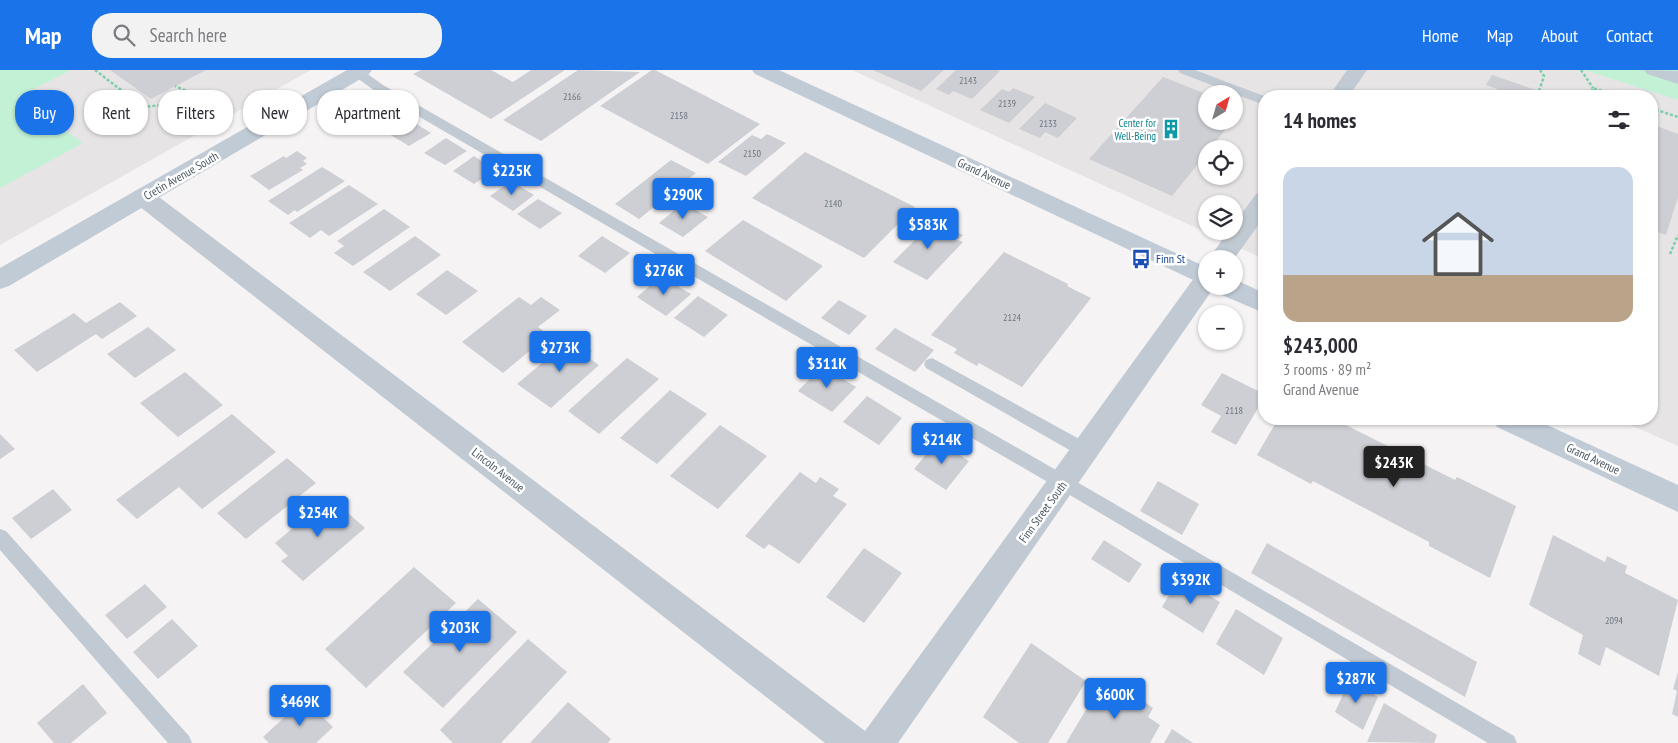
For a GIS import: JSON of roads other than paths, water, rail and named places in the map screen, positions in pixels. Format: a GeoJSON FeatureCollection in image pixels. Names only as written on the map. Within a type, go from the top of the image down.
{"type":"FeatureCollection","features":[{"type":"Feature","properties":{"kind":"main road","name":"Grand Avenue"},"geometry":{"type":"LineString","coordinates":[[762,70],[1198,274]]}},
{"type":"Feature","properties":{"kind":"main road"},"geometry":{"type":"LineString","coordinates":[[1654,70],[1678,78]]}},
{"type":"Feature","properties":{"kind":"main road","name":"Cretin Avenue South"},"geometry":{"type":"LineString","coordinates":[[0,280],[360,71]]}},
{"type":"Feature","properties":{"kind":"main road"},"geometry":{"type":"LineString","coordinates":[[1243,294],[1258,301]]}},
{"type":"Feature","properties":{"kind":"main road","name":"Grand Avenue"},"geometry":{"type":"LineString","coordinates":[[1520,425],[1678,499]]}},
{"type":"Feature","properties":{"kind":"street"},"geometry":{"type":"LineString","coordinates":[[1343,90],[1358,70]]}},
{"type":"Feature","properties":{"kind":"street","name":"Lincoln Avenue"},"geometry":{"type":"LineString","coordinates":[[143,198],[853,743]]}},
{"type":"Feature","properties":{"kind":"street"},"geometry":{"type":"LineString","coordinates":[[1228,250],[1258,208]]}},
{"type":"Feature","properties":{"kind":"street","name":"Finn Street South"},"geometry":{"type":"LineString","coordinates":[[878,743],[1064,483],[1198,290]]}},
{"type":"Feature","properties":{"kind":"lane"},"geometry":{"type":"LineString","coordinates":[[1184,70],[1258,99]]}},
{"type":"Feature","properties":{"kind":"lane"},"geometry":{"type":"LineString","coordinates":[[360,71],[388,93],[1064,483],[1507,743]]}},
{"type":"Feature","properties":{"kind":"lane"},"geometry":{"type":"LineString","coordinates":[[932,364],[1086,451]]}},
{"type":"Feature","properties":{"kind":"lane"},"geometry":{"type":"LineString","coordinates":[[0,537],[182,743]]}},
{"type":"Feature","properties":{"kind":"place","name":"Center for Well-Being"},"geometry":{"type":"Point","coordinates":[1171,129]}},
{"type":"Feature","properties":{"kind":"place","name":"Finn St"},"geometry":{"type":"Point","coordinates":[1141,259]}}]}
